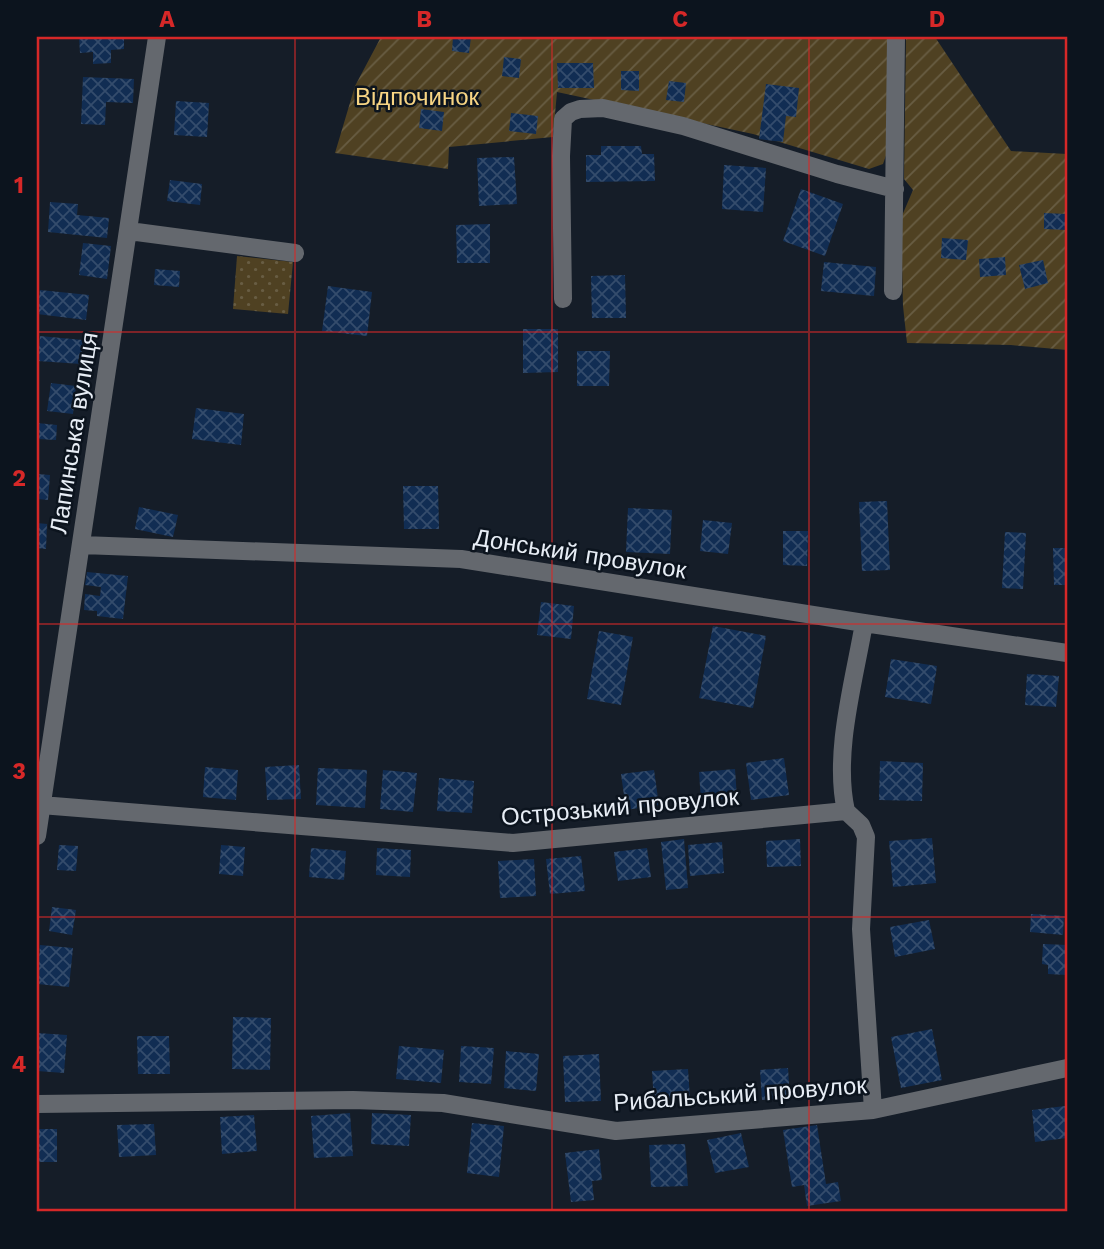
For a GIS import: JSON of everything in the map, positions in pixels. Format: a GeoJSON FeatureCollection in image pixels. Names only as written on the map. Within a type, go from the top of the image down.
{"type":"FeatureCollection","features":[{"type":"Feature","properties":{"kind":"street","name":"Лапинська вулиця"},"geometry":{"type":"LineString","coordinates":[[37,836],[157,37]]}},
{"type":"Feature","properties":{"kind":"street"},"geometry":{"type":"LineString","coordinates":[[893,291],[896,37]]}},
{"type":"Feature","properties":{"kind":"street"},"geometry":{"type":"LineString","coordinates":[[563,299],[563,120],[580,109],[603,108],[683,126],[837,174],[895,189]]}},
{"type":"Feature","properties":{"kind":"street"},"geometry":{"type":"LineString","coordinates":[[129,231],[295,253]]}},
{"type":"Feature","properties":{"kind":"street","name":"Донський провулок"},"geometry":{"type":"LineString","coordinates":[[82,545],[461,559],[864,624],[1067,653]]}},
{"type":"Feature","properties":{"kind":"street"},"geometry":{"type":"LineString","coordinates":[[864,624],[844,741],[841,788],[846,811],[860,825],[866,837],[862,929],[873,1110]]}},
{"type":"Feature","properties":{"kind":"street","name":"Острозький провулок"},"geometry":{"type":"LineString","coordinates":[[41,806],[513,844],[846,811]]}},
{"type":"Feature","properties":{"kind":"street","name":"Рибальський провулок"},"geometry":{"type":"LineString","coordinates":[[37,1104],[353,1100],[443,1103],[615,1131],[873,1110],[1067,1068]]}},
{"type":"Feature","properties":{"kind":"green space","name":"Відпочинок"},"geometry":{"type":"Polygon","coordinates":[[[381,37],[893,37],[890,144],[883,164],[869,169],[753,134],[557,92],[553,137],[449,147],[448,169],[335,153],[355,86],[381,37]]]}},
{"type":"Feature","properties":{"kind":"green space"},"geometry":{"type":"Polygon","coordinates":[[[906,37],[935,37],[1011,151],[1067,154],[1067,350],[1011,345],[907,343],[903,306],[901,218],[913,190],[904,179],[906,37]]]}},
{"type":"Feature","properties":{"kind":"green space"},"geometry":{"type":"Polygon","coordinates":[[[237,256],[293,262],[288,314],[233,309],[237,256]]]}},
{"type":"Feature","properties":{"kind":"building"},"geometry":{"type":"Polygon","coordinates":[[[79,37],[124,37],[124,49],[111,50],[111,63],[93,64],[93,52],[80,53],[79,37]]]}},
{"type":"Feature","properties":{"kind":"building"},"geometry":{"type":"Polygon","coordinates":[[[453,37],[471,37],[469,53],[452,51],[453,37]]]}},
{"type":"Feature","properties":{"kind":"building"},"geometry":{"type":"Polygon","coordinates":[[[504,57],[521,59],[519,78],[502,76],[504,57]]]}},
{"type":"Feature","properties":{"kind":"building"},"geometry":{"type":"Polygon","coordinates":[[[557,63],[593,63],[594,88],[558,88],[557,63]]]}},
{"type":"Feature","properties":{"kind":"building"},"geometry":{"type":"Polygon","coordinates":[[[621,71],[639,71],[639,91],[621,90],[621,71]]]}},
{"type":"Feature","properties":{"kind":"building"},"geometry":{"type":"Polygon","coordinates":[[[83,77],[134,79],[133,103],[106,102],[105,125],[81,124],[83,77]]]}},
{"type":"Feature","properties":{"kind":"building"},"geometry":{"type":"Polygon","coordinates":[[[669,81],[686,83],[684,102],[666,100],[669,81]]]}},
{"type":"Feature","properties":{"kind":"building"},"geometry":{"type":"Polygon","coordinates":[[[766,84],[799,88],[796,117],[786,116],[783,142],[759,139],[766,84]]]}},
{"type":"Feature","properties":{"kind":"building"},"geometry":{"type":"Polygon","coordinates":[[[176,101],[209,103],[207,137],[174,135],[176,101]]]}},
{"type":"Feature","properties":{"kind":"building"},"geometry":{"type":"Polygon","coordinates":[[[421,109],[444,112],[442,131],[419,128],[421,109]]]}},
{"type":"Feature","properties":{"kind":"building"},"geometry":{"type":"Polygon","coordinates":[[[511,113],[538,116],[536,134],[509,131],[511,113]]]}},
{"type":"Feature","properties":{"kind":"building"},"geometry":{"type":"Polygon","coordinates":[[[601,146],[641,146],[642,154],[654,154],[655,181],[586,182],[586,155],[601,155],[601,146]]]}},
{"type":"Feature","properties":{"kind":"building"},"geometry":{"type":"Polygon","coordinates":[[[514,157],[517,204],[479,206],[477,158],[514,157]]]}},
{"type":"Feature","properties":{"kind":"building"},"geometry":{"type":"Polygon","coordinates":[[[724,165],[766,168],[763,212],[722,209],[724,165]]]}},
{"type":"Feature","properties":{"kind":"building"},"geometry":{"type":"Polygon","coordinates":[[[170,180],[202,184],[200,205],[167,201],[170,180]]]}},
{"type":"Feature","properties":{"kind":"building"},"geometry":{"type":"Polygon","coordinates":[[[801,189],[843,204],[825,256],[783,241],[801,189]]]}},
{"type":"Feature","properties":{"kind":"building"},"geometry":{"type":"Polygon","coordinates":[[[50,202],[78,204],[77,215],[109,218],[107,238],[48,232],[50,202]]]}},
{"type":"Feature","properties":{"kind":"building"},"geometry":{"type":"Polygon","coordinates":[[[1044,213],[1067,214],[1067,230],[1044,229],[1044,213]]]}},
{"type":"Feature","properties":{"kind":"building"},"geometry":{"type":"Polygon","coordinates":[[[490,224],[490,263],[457,263],[456,225],[490,224]]]}},
{"type":"Feature","properties":{"kind":"building"},"geometry":{"type":"Polygon","coordinates":[[[942,238],[968,240],[966,260],[941,258],[942,238]]]}},
{"type":"Feature","properties":{"kind":"building"},"geometry":{"type":"Polygon","coordinates":[[[83,243],[111,246],[107,279],[79,275],[83,243]]]}},
{"type":"Feature","properties":{"kind":"building"},"geometry":{"type":"Polygon","coordinates":[[[1005,257],[1006,275],[980,277],[979,259],[1005,257]]]}},
{"type":"Feature","properties":{"kind":"building"},"geometry":{"type":"Polygon","coordinates":[[[1043,260],[1048,283],[1025,289],[1019,265],[1043,260]]]}},
{"type":"Feature","properties":{"kind":"building"},"geometry":{"type":"Polygon","coordinates":[[[824,262],[876,267],[874,296],[821,291],[824,262]]]}},
{"type":"Feature","properties":{"kind":"building"},"geometry":{"type":"Polygon","coordinates":[[[155,269],[180,271],[179,287],[154,285],[155,269]]]}},
{"type":"Feature","properties":{"kind":"building"},"geometry":{"type":"Polygon","coordinates":[[[625,275],[626,318],[592,318],[591,276],[625,275]]]}},
{"type":"Feature","properties":{"kind":"building"},"geometry":{"type":"Polygon","coordinates":[[[328,286],[372,292],[367,336],[322,331],[328,286]]]}},
{"type":"Feature","properties":{"kind":"building"},"geometry":{"type":"Polygon","coordinates":[[[40,290],[89,295],[86,320],[37,314],[40,290]]]}},
{"type":"Feature","properties":{"kind":"building"},"geometry":{"type":"Polygon","coordinates":[[[523,329],[558,329],[558,372],[523,373],[523,329]]]}},
{"type":"Feature","properties":{"kind":"building"},"geometry":{"type":"Polygon","coordinates":[[[40,336],[83,340],[81,364],[38,361],[40,336]]]}},
{"type":"Feature","properties":{"kind":"building"},"geometry":{"type":"Polygon","coordinates":[[[577,351],[610,351],[609,386],[577,386],[577,351]]]}},
{"type":"Feature","properties":{"kind":"building"},"geometry":{"type":"Polygon","coordinates":[[[51,383],[76,386],[73,414],[47,411],[51,383]]]}},
{"type":"Feature","properties":{"kind":"building"},"geometry":{"type":"Polygon","coordinates":[[[196,408],[244,414],[241,445],[192,439],[196,408]]]}},
{"type":"Feature","properties":{"kind":"building"},"geometry":{"type":"Polygon","coordinates":[[[37,423],[57,425],[56,440],[37,439],[37,423]]]}},
{"type":"Feature","properties":{"kind":"building"},"geometry":{"type":"Polygon","coordinates":[[[37,474],[50,475],[48,500],[37,499],[37,474]]]}},
{"type":"Feature","properties":{"kind":"building"},"geometry":{"type":"Polygon","coordinates":[[[403,486],[438,486],[439,529],[404,529],[403,486]]]}},
{"type":"Feature","properties":{"kind":"building"},"geometry":{"type":"Polygon","coordinates":[[[887,501],[890,570],[862,571],[859,502],[887,501]]]}},
{"type":"Feature","properties":{"kind":"building"},"geometry":{"type":"Polygon","coordinates":[[[139,507],[178,515],[173,537],[135,529],[139,507]]]}},
{"type":"Feature","properties":{"kind":"building"},"geometry":{"type":"Polygon","coordinates":[[[628,508],[672,510],[670,554],[626,552],[628,508]]]}},
{"type":"Feature","properties":{"kind":"building"},"geometry":{"type":"Polygon","coordinates":[[[703,520],[732,523],[728,554],[700,551],[703,520]]]}},
{"type":"Feature","properties":{"kind":"building"},"geometry":{"type":"Polygon","coordinates":[[[37,523],[47,524],[46,549],[37,548],[37,523]]]}},
{"type":"Feature","properties":{"kind":"building"},"geometry":{"type":"Polygon","coordinates":[[[783,531],[808,531],[807,566],[783,565],[783,531]]]}},
{"type":"Feature","properties":{"kind":"building"},"geometry":{"type":"Polygon","coordinates":[[[1005,532],[1026,533],[1023,589],[1002,588],[1005,532]]]}},
{"type":"Feature","properties":{"kind":"building"},"geometry":{"type":"Polygon","coordinates":[[[1053,548],[1067,548],[1067,585],[1054,585],[1053,548]]]}},
{"type":"Feature","properties":{"kind":"building"},"geometry":{"type":"Polygon","coordinates":[[[87,572],[128,576],[123,619],[97,616],[97,611],[84,610],[85,594],[100,596],[101,587],[85,585],[87,572]]]}},
{"type":"Feature","properties":{"kind":"building"},"geometry":{"type":"Polygon","coordinates":[[[541,602],[574,606],[571,639],[537,635],[541,602]]]}},
{"type":"Feature","properties":{"kind":"building"},"geometry":{"type":"Polygon","coordinates":[[[713,626],[766,636],[753,708],[699,698],[713,626]]]}},
{"type":"Feature","properties":{"kind":"building"},"geometry":{"type":"Polygon","coordinates":[[[599,631],[633,637],[621,705],[587,699],[599,631]]]}},
{"type":"Feature","properties":{"kind":"building"},"geometry":{"type":"Polygon","coordinates":[[[891,659],[937,666],[931,704],[885,697],[891,659]]]}},
{"type":"Feature","properties":{"kind":"building"},"geometry":{"type":"Polygon","coordinates":[[[1027,674],[1059,676],[1056,707],[1025,705],[1027,674]]]}},
{"type":"Feature","properties":{"kind":"building"},"geometry":{"type":"Polygon","coordinates":[[[784,758],[789,795],[751,800],[746,763],[784,758]]]}},
{"type":"Feature","properties":{"kind":"building"},"geometry":{"type":"Polygon","coordinates":[[[880,761],[923,763],[922,801],[879,800],[880,761]]]}},
{"type":"Feature","properties":{"kind":"building"},"geometry":{"type":"Polygon","coordinates":[[[299,765],[301,799],[267,800],[265,767],[299,765]]]}},
{"type":"Feature","properties":{"kind":"building"},"geometry":{"type":"Polygon","coordinates":[[[205,767],[238,770],[236,800],[203,797],[205,767]]]}},
{"type":"Feature","properties":{"kind":"building"},"geometry":{"type":"Polygon","coordinates":[[[318,768],[367,770],[365,808],[316,805],[318,768]]]}},
{"type":"Feature","properties":{"kind":"building"},"geometry":{"type":"Polygon","coordinates":[[[735,769],[737,798],[701,801],[699,772],[735,769]]]}},
{"type":"Feature","properties":{"kind":"building"},"geometry":{"type":"Polygon","coordinates":[[[383,770],[417,773],[413,812],[380,809],[383,770]]]}},
{"type":"Feature","properties":{"kind":"building"},"geometry":{"type":"Polygon","coordinates":[[[654,770],[659,805],[626,810],[621,774],[654,770]]]}},
{"type":"Feature","properties":{"kind":"building"},"geometry":{"type":"Polygon","coordinates":[[[439,778],[474,781],[472,813],[437,811],[439,778]]]}},
{"type":"Feature","properties":{"kind":"building"},"geometry":{"type":"Polygon","coordinates":[[[932,838],[936,883],[893,887],[889,841],[932,838]]]}},
{"type":"Feature","properties":{"kind":"building"},"geometry":{"type":"Polygon","coordinates":[[[684,839],[688,888],[666,890],[661,842],[684,839]]]}},
{"type":"Feature","properties":{"kind":"building"},"geometry":{"type":"Polygon","coordinates":[[[800,839],[801,866],[767,867],[766,841],[800,839]]]}},
{"type":"Feature","properties":{"kind":"building"},"geometry":{"type":"Polygon","coordinates":[[[722,842],[724,873],[690,876],[688,845],[722,842]]]}},
{"type":"Feature","properties":{"kind":"building"},"geometry":{"type":"Polygon","coordinates":[[[59,845],[78,846],[76,871],[57,870],[59,845]]]}},
{"type":"Feature","properties":{"kind":"building"},"geometry":{"type":"Polygon","coordinates":[[[221,845],[245,847],[243,876],[219,874],[221,845]]]}},
{"type":"Feature","properties":{"kind":"building"},"geometry":{"type":"Polygon","coordinates":[[[311,848],[346,851],[344,880],[309,877],[311,848]]]}},
{"type":"Feature","properties":{"kind":"building"},"geometry":{"type":"Polygon","coordinates":[[[377,848],[411,850],[410,877],[376,875],[377,848]]]}},
{"type":"Feature","properties":{"kind":"building"},"geometry":{"type":"Polygon","coordinates":[[[647,848],[651,877],[618,881],[614,852],[647,848]]]}},
{"type":"Feature","properties":{"kind":"building"},"geometry":{"type":"Polygon","coordinates":[[[581,856],[585,891],[550,894],[546,859],[581,856]]]}},
{"type":"Feature","properties":{"kind":"building"},"geometry":{"type":"Polygon","coordinates":[[[534,859],[536,896],[500,898],[498,861],[534,859]]]}},
{"type":"Feature","properties":{"kind":"building"},"geometry":{"type":"Polygon","coordinates":[[[52,907],[76,910],[72,935],[49,931],[52,907]]]}},
{"type":"Feature","properties":{"kind":"building"},"geometry":{"type":"Polygon","coordinates":[[[1031,914],[1064,916],[1063,935],[1030,932],[1031,914]]]}},
{"type":"Feature","properties":{"kind":"building"},"geometry":{"type":"Polygon","coordinates":[[[929,920],[935,949],[895,957],[890,927],[929,920]]]}},
{"type":"Feature","properties":{"kind":"building"},"geometry":{"type":"Polygon","coordinates":[[[1043,944],[1067,945],[1067,975],[1048,974],[1048,965],[1042,964],[1043,944]]]}},
{"type":"Feature","properties":{"kind":"building"},"geometry":{"type":"Polygon","coordinates":[[[40,945],[73,948],[69,987],[37,984],[40,945]]]}},
{"type":"Feature","properties":{"kind":"building"},"geometry":{"type":"Polygon","coordinates":[[[233,1017],[271,1018],[270,1070],[232,1069],[233,1017]]]}},
{"type":"Feature","properties":{"kind":"building"},"geometry":{"type":"Polygon","coordinates":[[[932,1029],[942,1080],[901,1088],[891,1037],[932,1029]]]}},
{"type":"Feature","properties":{"kind":"building"},"geometry":{"type":"Polygon","coordinates":[[[37,1033],[67,1035],[64,1073],[37,1071],[37,1033]]]}},
{"type":"Feature","properties":{"kind":"building"},"geometry":{"type":"Polygon","coordinates":[[[137,1036],[169,1036],[170,1074],[138,1074],[137,1036]]]}},
{"type":"Feature","properties":{"kind":"building"},"geometry":{"type":"Polygon","coordinates":[[[399,1046],[444,1050],[441,1083],[396,1079],[399,1046]]]}},
{"type":"Feature","properties":{"kind":"building"},"geometry":{"type":"Polygon","coordinates":[[[461,1046],[494,1048],[491,1084],[459,1082],[461,1046]]]}},
{"type":"Feature","properties":{"kind":"building"},"geometry":{"type":"Polygon","coordinates":[[[506,1051],[539,1054],[536,1091],[504,1088],[506,1051]]]}},
{"type":"Feature","properties":{"kind":"building"},"geometry":{"type":"Polygon","coordinates":[[[599,1054],[601,1101],[565,1102],[563,1056],[599,1054]]]}},
{"type":"Feature","properties":{"kind":"building"},"geometry":{"type":"Polygon","coordinates":[[[788,1068],[790,1098],[762,1100],[760,1070],[788,1068]]]}},
{"type":"Feature","properties":{"kind":"building"},"geometry":{"type":"Polygon","coordinates":[[[688,1069],[690,1099],[654,1102],[652,1071],[688,1069]]]}},
{"type":"Feature","properties":{"kind":"building"},"geometry":{"type":"Polygon","coordinates":[[[1065,1106],[1067,1138],[1035,1142],[1032,1110],[1065,1106]]]}},
{"type":"Feature","properties":{"kind":"building"},"geometry":{"type":"Polygon","coordinates":[[[350,1113],[353,1156],[314,1158],[311,1116],[350,1113]]]}},
{"type":"Feature","properties":{"kind":"building"},"geometry":{"type":"Polygon","coordinates":[[[372,1113],[411,1115],[409,1146],[371,1144],[372,1113]]]}},
{"type":"Feature","properties":{"kind":"building"},"geometry":{"type":"Polygon","coordinates":[[[254,1115],[257,1151],[222,1154],[220,1117],[254,1115]]]}},
{"type":"Feature","properties":{"kind":"building"},"geometry":{"type":"Polygon","coordinates":[[[472,1123],[504,1126],[499,1177],[467,1173],[472,1123]]]}},
{"type":"Feature","properties":{"kind":"building"},"geometry":{"type":"Polygon","coordinates":[[[154,1124],[156,1155],[119,1157],[117,1125],[154,1124]]]}},
{"type":"Feature","properties":{"kind":"building"},"geometry":{"type":"Polygon","coordinates":[[[817,1125],[826,1184],[838,1182],[841,1201],[807,1206],[804,1185],[792,1187],[783,1130],[817,1125]]]}},
{"type":"Feature","properties":{"kind":"building"},"geometry":{"type":"Polygon","coordinates":[[[37,1129],[57,1129],[57,1162],[37,1162],[37,1129]]]}},
{"type":"Feature","properties":{"kind":"building"},"geometry":{"type":"Polygon","coordinates":[[[741,1133],[749,1167],[715,1173],[707,1140],[741,1133]]]}},
{"type":"Feature","properties":{"kind":"building"},"geometry":{"type":"Polygon","coordinates":[[[685,1144],[688,1186],[651,1187],[649,1145],[685,1144]]]}},
{"type":"Feature","properties":{"kind":"building"},"geometry":{"type":"Polygon","coordinates":[[[599,1149],[602,1180],[592,1181],[594,1200],[571,1202],[565,1153],[599,1149]]]}}]}
